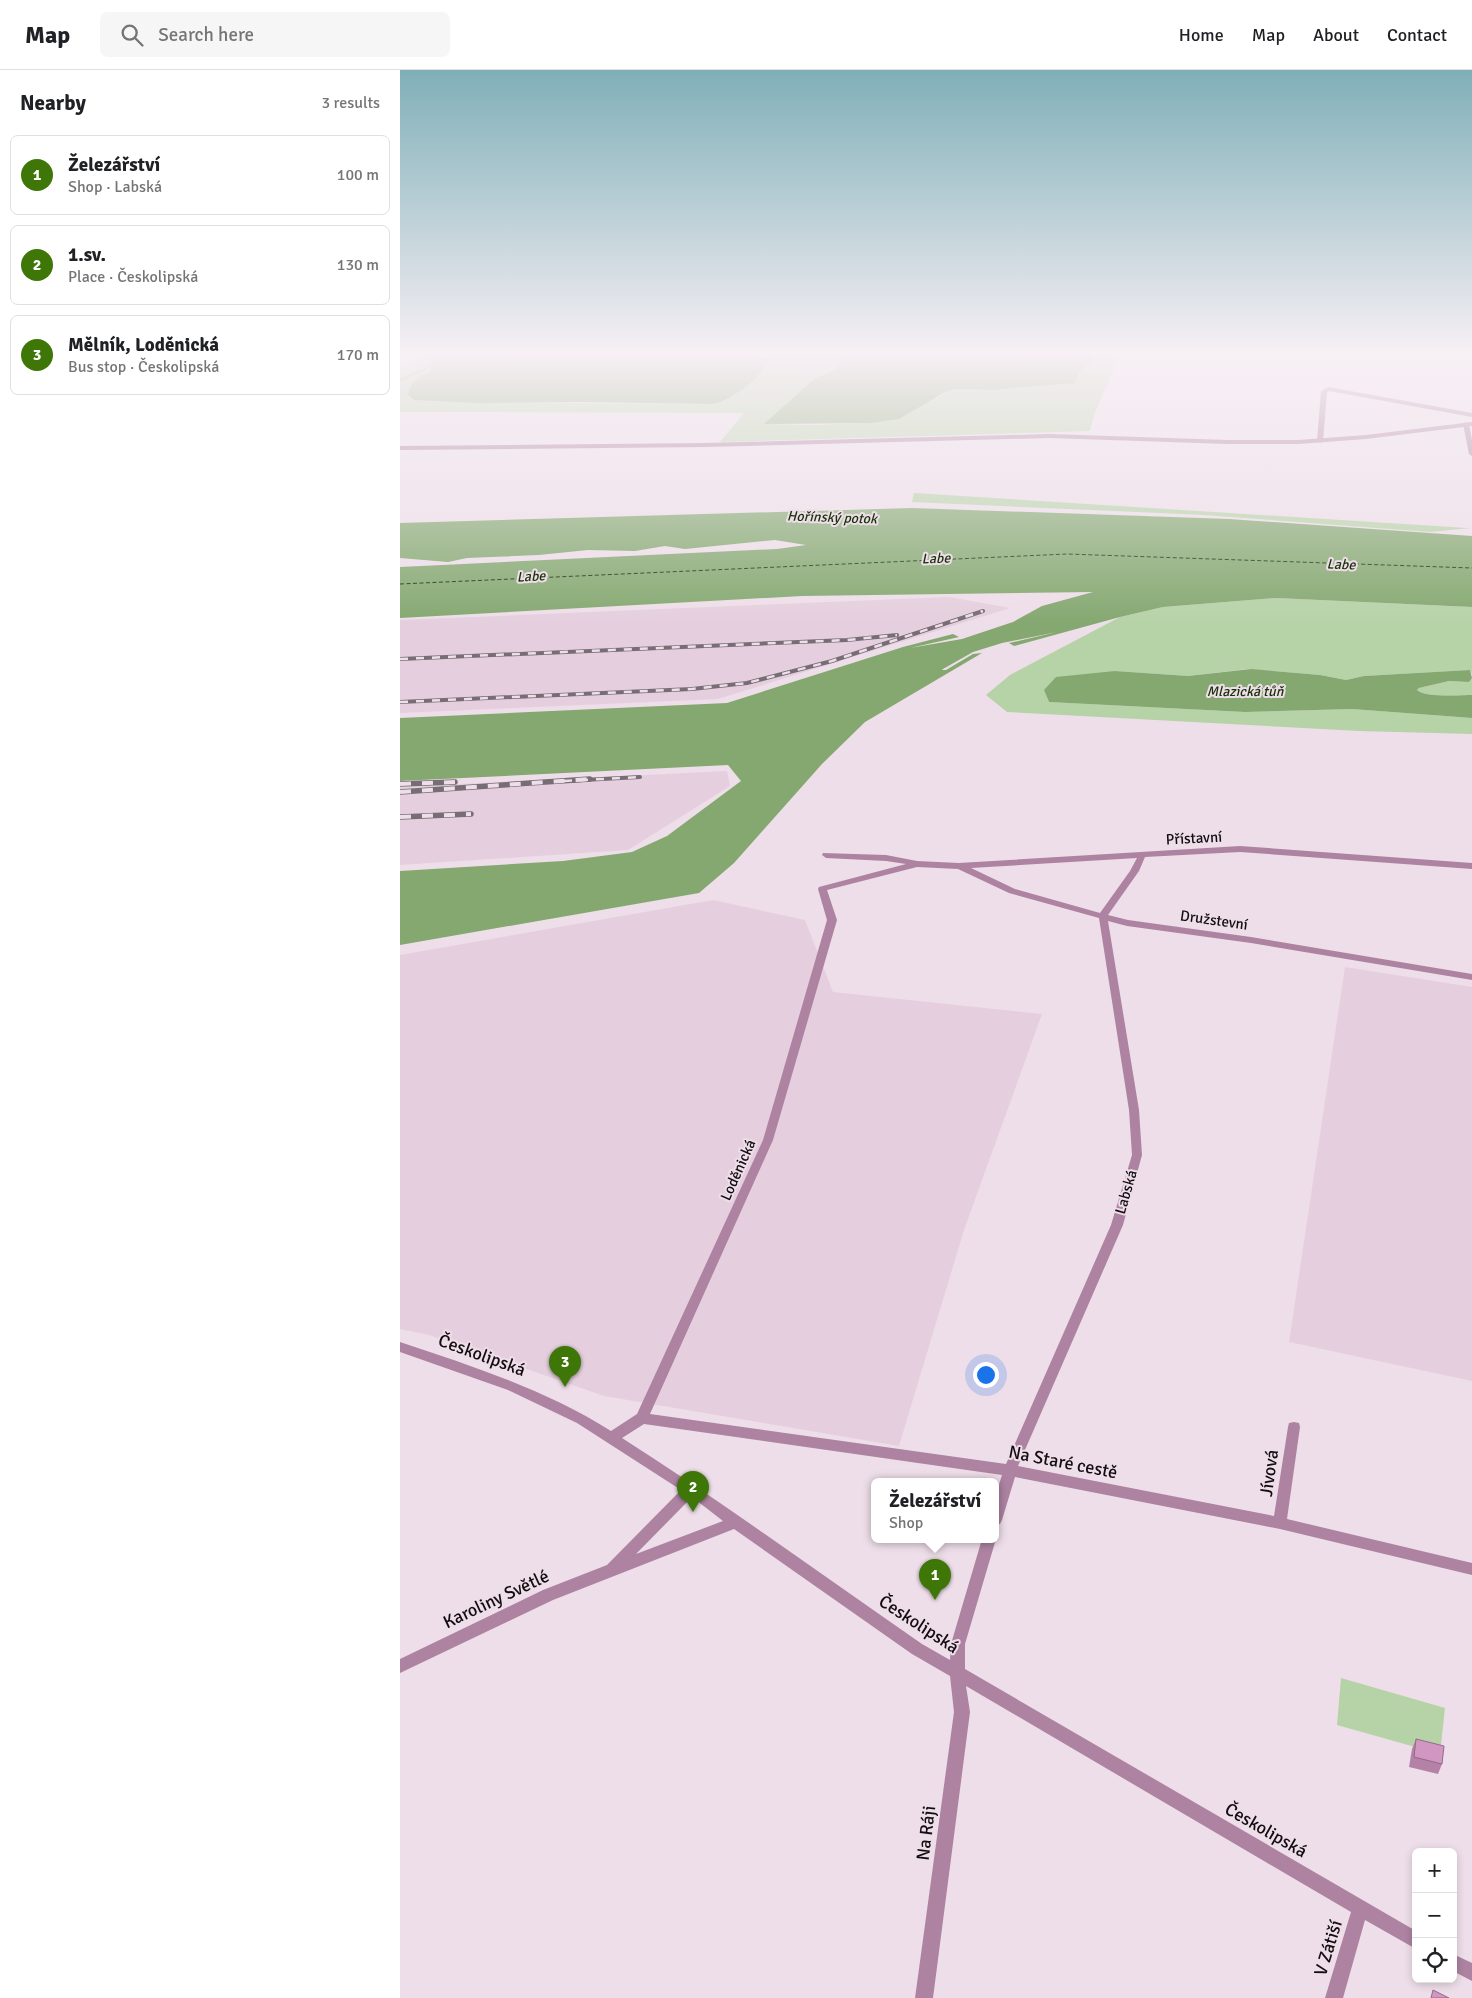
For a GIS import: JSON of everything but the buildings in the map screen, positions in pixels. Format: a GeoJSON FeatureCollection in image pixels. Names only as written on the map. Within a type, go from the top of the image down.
{"type":"FeatureCollection","features":[{"type":"Feature","properties":{"kind":"street"},"geometry":{"type":"LineString","coordinates":[[400,448],[683,445]]}},
{"type":"Feature","properties":{"kind":"street","name":"Přístavní"},"geometry":{"type":"LineString","coordinates":[[826,855],[886,858],[917,864],[959,866],[1240,849],[1472,866]]}},
{"type":"Feature","properties":{"kind":"street"},"geometry":{"type":"LineString","coordinates":[[1103,916],[1111,901],[1138,869],[1142,855]]}},
{"type":"Feature","properties":{"kind":"street","name":"Přístavní"},"geometry":{"type":"LineString","coordinates":[[822,889],[917,864]]}},
{"type":"Feature","properties":{"kind":"street","name":"Družstevní"},"geometry":{"type":"LineString","coordinates":[[959,866],[1012,891],[1127,923],[1260,942],[1472,977]]}},
{"type":"Feature","properties":{"kind":"street","name":"Loděnická"},"geometry":{"type":"LineString","coordinates":[[642,1418],[768,1140],[832,920],[822,889]]}},
{"type":"Feature","properties":{"kind":"street","name":"Labská"},"geometry":{"type":"LineString","coordinates":[[999,1507],[1010,1470],[1117,1225],[1137,1155],[1134,1110],[1103,916]]}},
{"type":"Feature","properties":{"kind":"street","name":"Českolipská"},"geometry":{"type":"LineString","coordinates":[[400,1347],[512,1386],[582,1418],[691,1489],[735,1522],[917,1649],[1412,1938]]}},
{"type":"Feature","properties":{"kind":"street"},"geometry":{"type":"LineString","coordinates":[[612,1437],[642,1418]]}},
{"type":"Feature","properties":{"kind":"street","name":"Na Staré cestě"},"geometry":{"type":"LineString","coordinates":[[642,1418],[1010,1470],[1280,1523],[1472,1569]]}},
{"type":"Feature","properties":{"kind":"street","name":"Jívová"},"geometry":{"type":"LineString","coordinates":[[1280,1523],[1294,1428]]}},
{"type":"Feature","properties":{"kind":"street","name":"Karoliny Světlé"},"geometry":{"type":"LineString","coordinates":[[610,1570],[691,1489]]}},
{"type":"Feature","properties":{"kind":"street","name":"Karoliny Světlé"},"geometry":{"type":"LineString","coordinates":[[400,1666],[548,1595],[735,1522]]}},
{"type":"Feature","properties":{"kind":"street"},"geometry":{"type":"LineString","coordinates":[[957,1672],[958,1644],[989,1543]]}},
{"type":"Feature","properties":{"kind":"street","name":"Na Ráji"},"geometry":{"type":"LineString","coordinates":[[924,1998],[962,1712],[957,1672]]}},
{"type":"Feature","properties":{"kind":"street","name":"V Zátiší"},"geometry":{"type":"LineString","coordinates":[[1334,1998],[1360,1909]]}},
{"type":"Feature","properties":{"kind":"street"},"geometry":{"type":"LineString","coordinates":[[1457,1964],[1472,1972]]}},
{"type":"Feature","properties":{"kind":"shaded area"},"geometry":{"type":"Polygon","coordinates":[[[914,493],[1471,528],[1430,532],[1204,515],[912,502],[914,493]]]}},
{"type":"Feature","properties":{"kind":"shaded area"},"geometry":{"type":"Polygon","coordinates":[[[949,597],[1010,608],[718,699],[400,713],[400,620],[949,597]]]}},
{"type":"Feature","properties":{"kind":"shaded area"},"geometry":{"type":"Polygon","coordinates":[[[1276,598],[1472,607],[1472,674],[1470,670],[1364,676],[1346,680],[1320,675],[1248,669],[1188,676],[1115,671],[1044,690],[1049,702],[1245,712],[1352,709],[1472,718],[1472,734],[1359,731],[1007,712],[986,695],[1010,675],[1120,617],[1163,607],[1276,598]]]}},
{"type":"Feature","properties":{"kind":"shaded area"},"geometry":{"type":"Polygon","coordinates":[[[1472,678],[1472,695],[1435,695],[1421,693],[1417,690],[1449,681],[1469,682],[1472,678]]]}},
{"type":"Feature","properties":{"kind":"shaded area"},"geometry":{"type":"Polygon","coordinates":[[[727,771],[730,786],[628,850],[400,865],[400,787],[727,771]]]}},
{"type":"Feature","properties":{"kind":"shaded area"},"geometry":{"type":"Polygon","coordinates":[[[713,900],[805,920],[833,992],[1042,1014],[964,1230],[899,1446],[604,1396],[429,1335],[400,1329],[400,955],[713,900]]]}},
{"type":"Feature","properties":{"kind":"shaded area"},"geometry":{"type":"Polygon","coordinates":[[[1345,967],[1472,987],[1472,1381],[1289,1342],[1345,967]]]}},
{"type":"Feature","properties":{"kind":"shaded area"},"geometry":{"type":"Polygon","coordinates":[[[1341,1678],[1445,1708],[1440,1754],[1337,1725],[1341,1678]]]}},
{"type":"Feature","properties":{"kind":"water"},"geometry":{"type":"Polygon","coordinates":[[[912,508],[1229,519],[1472,536],[1472,607],[1276,598],[1163,607],[1014,646],[1009,643],[1057,632],[1002,643],[973,652],[942,670],[946,670],[973,654],[982,653],[865,722],[822,764],[734,863],[699,893],[400,945],[400,871],[563,861],[632,852],[667,836],[741,781],[728,765],[400,781],[400,718],[727,703],[903,647],[953,634],[959,637],[910,648],[962,639],[1013,622],[1042,606],[1093,592],[802,596],[400,618],[400,567],[777,549],[806,545],[775,540],[685,549],[665,546],[635,551],[588,550],[539,555],[467,558],[448,562],[400,558],[400,523],[912,508]]]}},
{"type":"Feature","properties":{"kind":"water","name":"Mlazická tůň"},"geometry":{"type":"Polygon","coordinates":[[[1251,669],[1320,675],[1346,680],[1364,676],[1470,670],[1472,678],[1469,682],[1449,681],[1417,690],[1421,693],[1435,695],[1472,695],[1472,718],[1352,709],[1245,712],[1049,702],[1044,690],[1056,677],[1115,671],[1188,676],[1251,669]]]}},
{"type":"Feature","properties":{"kind":"ferry route"},"geometry":{"type":"LineString","coordinates":[[400,584],[1067,554],[1472,568]]}},
{"type":"Feature","properties":{"kind":"railway"},"geometry":{"type":"LineString","coordinates":[[400,702],[692,689],[747,683],[832,661],[983,611]]}},
{"type":"Feature","properties":{"kind":"railway"},"geometry":{"type":"LineString","coordinates":[[400,659],[847,640],[897,635]]}},
{"type":"Feature","properties":{"kind":"railway"},"geometry":{"type":"LineString","coordinates":[[564,781],[640,777]]}},
{"type":"Feature","properties":{"kind":"railway"},"geometry":{"type":"LineString","coordinates":[[400,792],[590,779]]}},
{"type":"Feature","properties":{"kind":"railway"},"geometry":{"type":"LineString","coordinates":[[400,784],[455,782]]}},
{"type":"Feature","properties":{"kind":"railway"},"geometry":{"type":"LineString","coordinates":[[400,817],[471,814]]}},
{"type":"Feature","properties":{"kind":"place","name":"Mělník, Loděnická"},"geometry":{"type":"Point","coordinates":[565,1387]}},
{"type":"Feature","properties":{"kind":"place","name":"1.sv."},"geometry":{"type":"Point","coordinates":[693,1512]}},
{"type":"Feature","properties":{"kind":"place","name":"Železářství"},"geometry":{"type":"Point","coordinates":[935,1600]}},
{"type":"Feature","properties":{"kind":"water label","name":"Hořínský potok"},"geometry":{"type":"Point","coordinates":[832,517]}},
{"type":"Feature","properties":{"kind":"water label","name":"Labe"},"geometry":{"type":"Point","coordinates":[936,558]}},
{"type":"Feature","properties":{"kind":"water label","name":"Labe"},"geometry":{"type":"Point","coordinates":[1341,564]}},
{"type":"Feature","properties":{"kind":"water label","name":"Labe"},"geometry":{"type":"Point","coordinates":[531,576]}}]}
